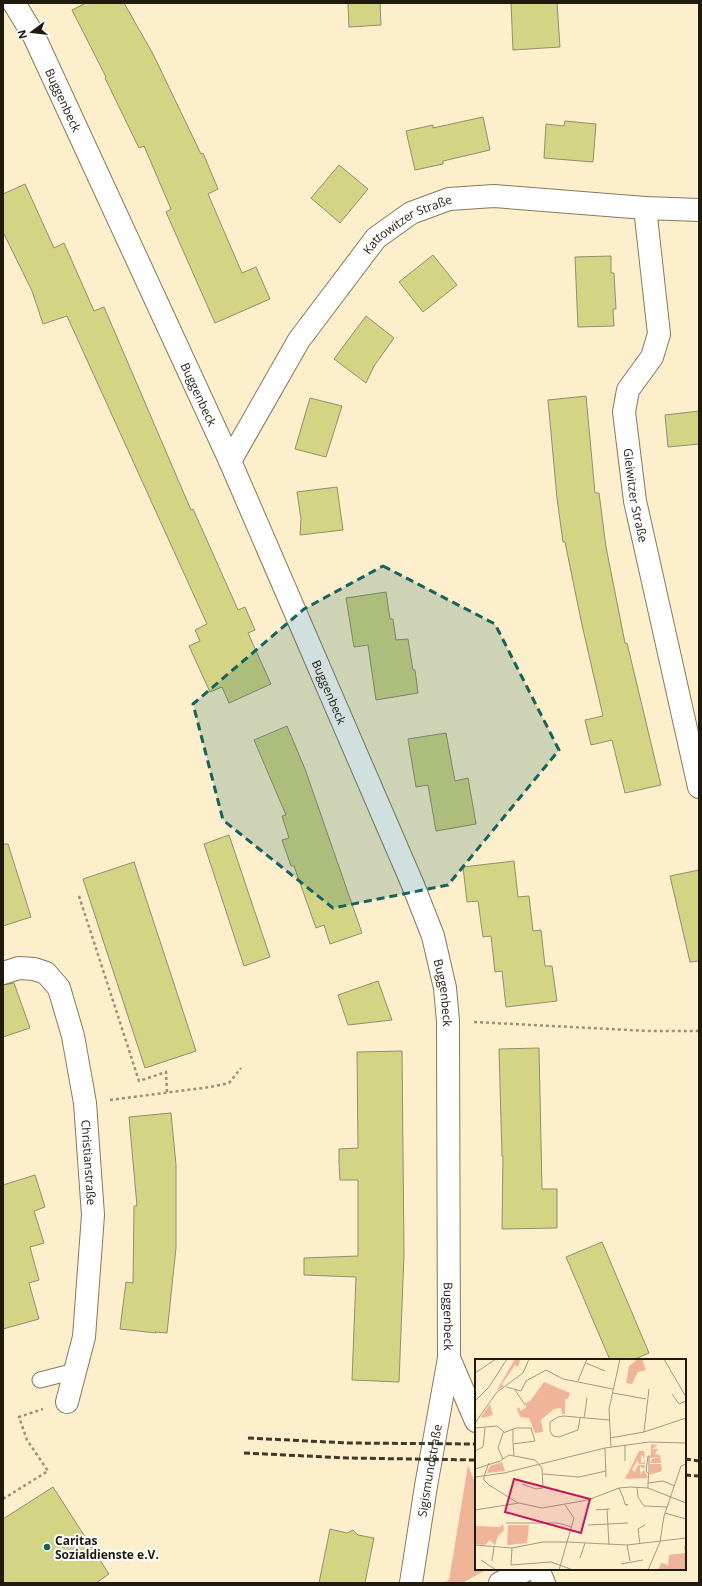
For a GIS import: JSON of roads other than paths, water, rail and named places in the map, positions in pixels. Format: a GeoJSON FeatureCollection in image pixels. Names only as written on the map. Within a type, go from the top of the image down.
{"type":"FeatureCollection","features":[{"type":"Feature","properties":{"kind":"street","name":"Buggenbeck"},"geometry":{"type":"LineString","coordinates":[[14,3],[34,36],[230,461],[413,885],[430,928],[445,988],[448,1021],[449,1358],[475,1419]]}},
{"type":"Feature","properties":{"kind":"street","name":"Kattowitzer Straße"},"geometry":{"type":"LineString","coordinates":[[230,461],[299,340],[376,238],[411,213],[449,199],[494,196],[645,208],[699,210]]}},
{"type":"Feature","properties":{"kind":"street","name":"Gleiwitzer Straße"},"geometry":{"type":"LineString","coordinates":[[645,208],[659,334],[652,358],[628,390],[624,412],[635,501],[699,788]]}},
{"type":"Feature","properties":{"kind":"street","name":"Christianstraße"},"geometry":{"type":"LineString","coordinates":[[3,973],[19,968],[34,969],[46,973],[58,988],[73,1036],[85,1103],[93,1215],[84,1337],[67,1402]]}},
{"type":"Feature","properties":{"kind":"street","name":"Sigismundstraße"},"geometry":{"type":"LineString","coordinates":[[411,1583],[426,1486],[449,1358]]}},
{"type":"Feature","properties":{"kind":"street"},"geometry":{"type":"LineString","coordinates":[[500,1583],[526,1570]]}},
{"type":"Feature","properties":{"kind":"street"},"geometry":{"type":"LineString","coordinates":[[538,1570],[544,1583]]}},
{"type":"Feature","properties":{"kind":"lane"},"geometry":{"type":"LineString","coordinates":[[40,1380],[75,1371]]}},
{"type":"Feature","properties":{"kind":"railway"},"geometry":{"type":"LineString","coordinates":[[248,1438],[348,1443],[475,1444]]}},
{"type":"Feature","properties":{"kind":"railway"},"geometry":{"type":"LineString","coordinates":[[244,1453],[347,1458],[475,1460]]}},
{"type":"Feature","properties":{"kind":"railway"},"geometry":{"type":"LineString","coordinates":[[686,1459],[699,1461]]}},
{"type":"Feature","properties":{"kind":"railway"},"geometry":{"type":"LineString","coordinates":[[686,1475],[699,1476]]}},
{"type":"Feature","properties":{"kind":"place","name":"Caritas Sozialdienste e.V."},"geometry":{"type":"Point","coordinates":[47,1547]}}]}
